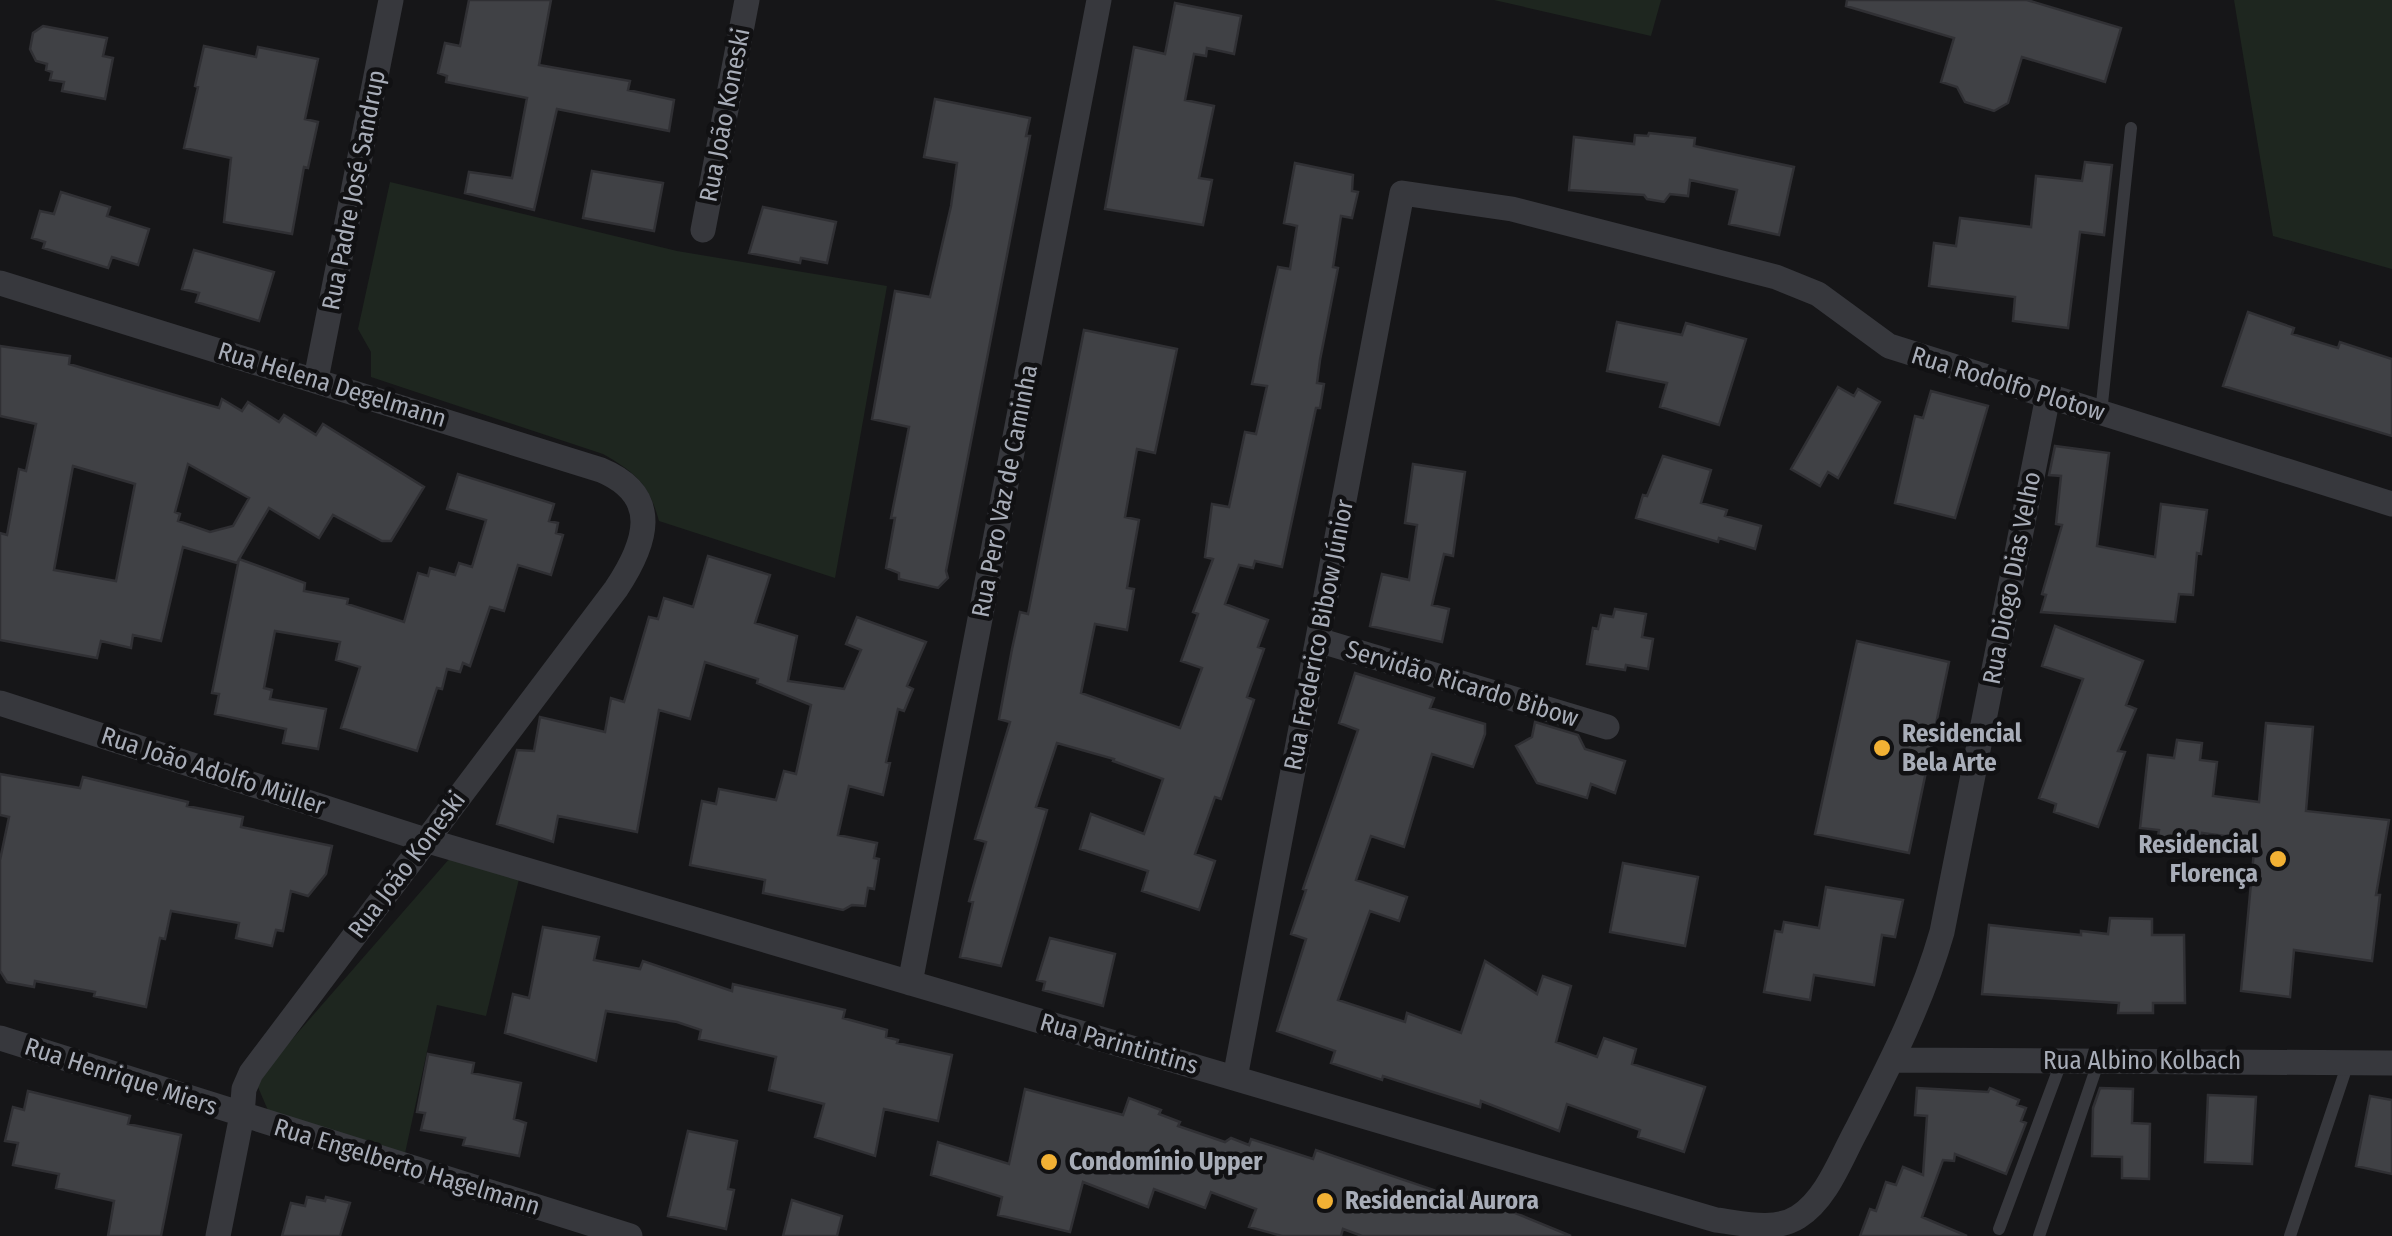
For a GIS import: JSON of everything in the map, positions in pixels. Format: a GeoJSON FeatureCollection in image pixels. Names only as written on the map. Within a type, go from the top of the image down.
{"type":"FeatureCollection","features":[{"type":"Feature","properties":{"kind":"street","name":"Rua Padre José Sandrup"},"geometry":{"type":"LineString","coordinates":[[316,379],[391,0]]}},
{"type":"Feature","properties":{"kind":"street","name":"Rua João Koneski"},"geometry":{"type":"LineString","coordinates":[[703,230],[748,0]]}},
{"type":"Feature","properties":{"kind":"street","name":"Rua Pero Vaz de Caminha"},"geometry":{"type":"LineString","coordinates":[[910,983],[1100,0]]}},
{"type":"Feature","properties":{"kind":"street","name":"Rua Rodolfo Plotow"},"geometry":{"type":"LineString","coordinates":[[1402,193],[1512,208],[1776,276],[1818,294],[1888,346],[2392,504]]}},
{"type":"Feature","properties":{"kind":"street","name":"Rua Frederico Bibow Júnior"},"geometry":{"type":"LineString","coordinates":[[1235,1078],[1402,193]]}},
{"type":"Feature","properties":{"kind":"street","name":"Rua Helena Degelmann"},"geometry":{"type":"LineString","coordinates":[[0,284],[601,470],[631,487],[643,515]]}},
{"type":"Feature","properties":{"kind":"street","name":"Rua Diogo Dias Velho"},"geometry":{"type":"LineString","coordinates":[[1812,1206],[1831,1178],[1919,1004],[1942,932],[2048,396]]}},
{"type":"Feature","properties":{"kind":"street","name":"Rua João Koneski"},"geometry":{"type":"LineString","coordinates":[[218,1236],[244,1090],[251,1073],[616,589],[642,540],[643,515]]}},
{"type":"Feature","properties":{"kind":"street","name":"Servidão Ricardo Bibow"},"geometry":{"type":"LineString","coordinates":[[1318,640],[1606,728]]}},
{"type":"Feature","properties":{"kind":"street","name":"Rua João Adolfo Müller"},"geometry":{"type":"LineString","coordinates":[[0,703],[425,840]]}},
{"type":"Feature","properties":{"kind":"street","name":"Rua Parintintins"},"geometry":{"type":"LineString","coordinates":[[425,840],[1716,1220],[1776,1225],[1794,1220],[1812,1206]]}},
{"type":"Feature","properties":{"kind":"street","name":"Rua Henrique Miers"},"geometry":{"type":"LineString","coordinates":[[0,1038],[242,1115]]}},
{"type":"Feature","properties":{"kind":"street","name":"Rua Albino Kolbach"},"geometry":{"type":"LineString","coordinates":[[1892,1060],[2392,1063]]}},
{"type":"Feature","properties":{"kind":"street","name":"Rua Engelberto Hagelmann"},"geometry":{"type":"LineString","coordinates":[[242,1115],[630,1236]]}},
{"type":"Feature","properties":{"kind":"lane"},"geometry":{"type":"LineString","coordinates":[[2101,413],[2131,128]]}},
{"type":"Feature","properties":{"kind":"lane"},"geometry":{"type":"LineString","coordinates":[[1999,1229],[2062,1060]]}},
{"type":"Feature","properties":{"kind":"lane"},"geometry":{"type":"LineString","coordinates":[[2039,1236],[2099,1060]]}},
{"type":"Feature","properties":{"kind":"lane"},"geometry":{"type":"LineString","coordinates":[[2290,1236],[2348,1063]]}},
{"type":"Feature","properties":{"kind":"shaded area"},"geometry":{"type":"Polygon","coordinates":[[[1494,0],[1661,0],[1651,36],[1494,0]]]}},
{"type":"Feature","properties":{"kind":"shaded area"},"geometry":{"type":"Polygon","coordinates":[[[2234,0],[2392,0],[2392,269],[2273,236],[2234,0]]]}},
{"type":"Feature","properties":{"kind":"shaded area"},"geometry":{"type":"Polygon","coordinates":[[[390,182],[677,251],[887,286],[835,578],[659,521],[640,481],[603,454],[371,377],[371,352],[358,329],[390,182]]]}},
{"type":"Feature","properties":{"kind":"shaded area"},"geometry":{"type":"Polygon","coordinates":[[[450,858],[519,879],[486,1016],[437,1005],[404,1158],[270,1115],[258,1087],[267,1068],[450,858]]]}},
{"type":"Feature","properties":{"kind":"building"},"geometry":{"type":"Polygon","coordinates":[[[469,0],[551,0],[539,65],[630,81],[628,90],[674,100],[669,131],[557,109],[534,210],[465,193],[469,172],[512,178],[527,98],[446,82],[447,76],[438,73],[445,43],[460,46],[469,0]]]}},
{"type":"Feature","properties":{"kind":"building"},"geometry":{"type":"Polygon","coordinates":[[[1847,0],[2027,0],[2121,28],[2105,82],[2022,57],[2008,103],[1994,111],[1965,102],[1957,87],[1941,82],[1954,38],[1846,6],[1847,0]]]}},
{"type":"Feature","properties":{"kind":"building"},"geometry":{"type":"Polygon","coordinates":[[[1175,3],[1241,16],[1234,54],[1207,48],[1206,56],[1194,54],[1185,100],[1214,106],[1199,178],[1212,180],[1203,225],[1105,209],[1134,47],[1165,54],[1175,3]]]}},
{"type":"Feature","properties":{"kind":"building"},"geometry":{"type":"Polygon","coordinates":[[[43,26],[107,38],[103,56],[113,58],[105,99],[62,91],[64,82],[50,80],[52,72],[46,70],[47,64],[36,61],[30,49],[33,33],[43,26]]]}},
{"type":"Feature","properties":{"kind":"building"},"geometry":{"type":"Polygon","coordinates":[[[204,46],[256,57],[258,47],[318,59],[305,119],[318,122],[308,168],[304,167],[292,234],[224,222],[231,158],[184,148],[204,46]]]}},
{"type":"Feature","properties":{"kind":"building"},"geometry":{"type":"Polygon","coordinates":[[[935,99],[1030,118],[1026,136],[1030,136],[946,571],[948,578],[938,588],[899,579],[899,573],[886,568],[895,518],[891,518],[909,427],[872,419],[895,291],[930,297],[951,206],[957,163],[924,157],[935,99]]]}},
{"type":"Feature","properties":{"kind":"building"},"geometry":{"type":"Polygon","coordinates":[[[1635,135],[1695,138],[1694,146],[1794,167],[1779,235],[1729,224],[1737,190],[1690,180],[1688,196],[1670,194],[1664,202],[1644,195],[1569,190],[1574,137],[1634,144],[1635,135]]]}},
{"type":"Feature","properties":{"kind":"building"},"geometry":{"type":"Polygon","coordinates":[[[2085,162],[2112,165],[2104,235],[2080,232],[2068,328],[2013,321],[2015,297],[1929,286],[1934,243],[1956,246],[1960,218],[2031,227],[2036,176],[2082,181],[2085,162]]]}},
{"type":"Feature","properties":{"kind":"building"},"geometry":{"type":"Polygon","coordinates":[[[1295,163],[1353,175],[1352,191],[1358,192],[1352,218],[1341,216],[1333,267],[1338,268],[1317,383],[1324,384],[1320,408],[1316,408],[1282,567],[1255,561],[1253,568],[1239,565],[1225,604],[1268,620],[1258,647],[1264,649],[1247,697],[1254,700],[1221,799],[1215,797],[1195,854],[1215,861],[1199,910],[1142,891],[1148,871],[1080,849],[1091,814],[1144,834],[1163,779],[1114,759],[1057,743],[1036,807],[1047,810],[1001,966],[960,957],[973,902],[969,901],[986,842],[975,839],[1010,722],[999,719],[1012,649],[1020,612],[1028,614],[1084,330],[1177,349],[1155,453],[1137,449],[1125,517],[1139,520],[1127,588],[1134,589],[1127,630],[1095,624],[1081,693],[1180,728],[1202,668],[1181,661],[1198,614],[1193,612],[1213,559],[1205,557],[1212,504],[1229,507],[1245,432],[1256,434],[1267,386],[1252,384],[1278,267],[1290,269],[1297,226],[1284,223],[1295,163]]]}},
{"type":"Feature","properties":{"kind":"building"},"geometry":{"type":"Polygon","coordinates":[[[592,171],[663,183],[654,231],[583,218],[592,171]]]}},
{"type":"Feature","properties":{"kind":"building"},"geometry":{"type":"Polygon","coordinates":[[[61,192],[110,207],[107,216],[149,229],[138,265],[112,257],[108,268],[43,248],[45,242],[32,238],[40,211],[54,214],[61,192]]]}},
{"type":"Feature","properties":{"kind":"building"},"geometry":{"type":"Polygon","coordinates":[[[763,207],[836,222],[827,263],[801,258],[800,263],[749,253],[763,207]]]}},
{"type":"Feature","properties":{"kind":"building"},"geometry":{"type":"Polygon","coordinates":[[[194,250],[274,272],[259,321],[196,302],[199,293],[182,289],[194,250]]]}},
{"type":"Feature","properties":{"kind":"building"},"geometry":{"type":"Polygon","coordinates":[[[2248,312],[2294,328],[2292,334],[2338,348],[2340,342],[2392,359],[2392,436],[2223,386],[2248,312]]]}},
{"type":"Feature","properties":{"kind":"building"},"geometry":{"type":"Polygon","coordinates":[[[1617,322],[1682,335],[1686,323],[1746,339],[1719,425],[1660,407],[1667,383],[1607,371],[1617,322]]]}},
{"type":"Feature","properties":{"kind":"building"},"geometry":{"type":"Polygon","coordinates":[[[0,346],[70,356],[69,364],[219,408],[222,399],[242,411],[248,402],[279,422],[284,415],[316,435],[323,424],[424,487],[391,541],[382,541],[333,515],[319,538],[269,508],[237,563],[183,547],[161,641],[133,635],[131,648],[101,641],[97,658],[0,640],[0,533],[7,535],[19,469],[26,471],[36,424],[0,416],[0,346]],[[188,464],[175,512],[180,514],[178,521],[210,532],[233,526],[249,498],[188,464]],[[73,466],[54,570],[116,581],[135,484],[73,466]]]}},
{"type":"Feature","properties":{"kind":"building"},"geometry":{"type":"Polygon","coordinates":[[[1838,387],[1854,396],[1858,389],[1880,402],[1838,478],[1828,472],[1820,486],[1791,469],[1838,387]]]}},
{"type":"Feature","properties":{"kind":"building"},"geometry":{"type":"Polygon","coordinates":[[[1931,391],[1988,406],[1955,518],[1895,503],[1915,416],[1923,418],[1931,391]]]}},
{"type":"Feature","properties":{"kind":"building"},"geometry":{"type":"Polygon","coordinates":[[[2055,446],[2109,453],[2097,546],[2155,557],[2161,504],[2207,510],[2193,595],[2179,594],[2175,622],[2041,612],[2046,595],[2042,594],[2062,525],[2056,524],[2061,476],[2049,475],[2055,446]]]}},
{"type":"Feature","properties":{"kind":"building"},"geometry":{"type":"Polygon","coordinates":[[[1663,456],[1711,470],[1701,503],[1727,510],[1725,516],[1761,526],[1755,549],[1636,518],[1663,456]]]}},
{"type":"Feature","properties":{"kind":"building"},"geometry":{"type":"Polygon","coordinates":[[[1413,464],[1465,472],[1453,556],[1444,554],[1432,605],[1449,609],[1442,642],[1370,626],[1382,574],[1409,580],[1417,525],[1405,523],[1413,464]]]}},
{"type":"Feature","properties":{"kind":"building"},"geometry":{"type":"Polygon","coordinates":[[[458,474],[554,504],[549,521],[558,523],[556,533],[563,535],[551,575],[518,565],[504,611],[490,607],[470,666],[463,663],[460,672],[447,669],[417,751],[341,728],[360,667],[336,660],[340,642],[275,631],[264,688],[272,690],[270,699],[326,709],[318,749],[283,743],[286,729],[215,714],[219,694],[212,693],[239,559],[305,583],[304,591],[348,599],[347,604],[404,622],[418,573],[428,576],[430,568],[455,575],[459,563],[472,567],[486,520],[447,509],[458,474]]]}},
{"type":"Feature","properties":{"kind":"building"},"geometry":{"type":"Polygon","coordinates":[[[708,556],[770,575],[755,623],[797,636],[788,681],[844,689],[861,650],[846,644],[857,617],[926,642],[907,686],[913,689],[904,711],[898,709],[883,795],[849,786],[838,835],[877,843],[874,858],[879,859],[874,889],[868,888],[865,906],[852,905],[843,910],[763,893],[765,880],[690,865],[702,801],[716,804],[719,789],[776,800],[784,771],[796,774],[811,705],[757,683],[758,679],[705,662],[690,719],[659,710],[637,832],[558,816],[553,842],[497,824],[517,750],[534,751],[540,717],[605,732],[611,698],[624,702],[649,617],[658,619],[664,598],[693,607],[708,556]]]}},
{"type":"Feature","properties":{"kind":"building"},"geometry":{"type":"Polygon","coordinates":[[[1615,609],[1646,614],[1642,637],[1653,639],[1648,669],[1587,664],[1593,628],[1598,629],[1601,615],[1613,617],[1615,609]]]}},
{"type":"Feature","properties":{"kind":"building"},"geometry":{"type":"Polygon","coordinates":[[[2055,626],[2143,661],[2126,705],[2136,709],[2118,751],[2125,752],[2098,827],[2054,812],[2056,804],[2039,798],[2083,679],[2042,666],[2055,626]]]}},
{"type":"Feature","properties":{"kind":"building","name":"Residencial Bela Arte"},"geometry":{"type":"Polygon","coordinates":[[[1857,641],[1949,662],[1909,853],[1815,834],[1857,641]]]}},
{"type":"Feature","properties":{"kind":"building"},"geometry":{"type":"Polygon","coordinates":[[[1355,673],[1434,698],[1430,708],[1485,724],[1485,734],[1473,767],[1432,754],[1404,847],[1371,836],[1356,880],[1407,897],[1399,921],[1370,911],[1338,1000],[1405,1022],[1407,1013],[1461,1033],[1485,961],[1537,994],[1543,976],[1571,986],[1556,1042],[1597,1057],[1604,1038],[1636,1049],[1632,1064],[1705,1087],[1684,1152],[1638,1137],[1640,1130],[1567,1104],[1559,1131],[1481,1101],[1480,1107],[1383,1076],[1382,1080],[1331,1063],[1335,1051],[1277,1031],[1306,939],[1291,934],[1306,890],[1303,889],[1358,730],[1339,723],[1355,673]]]}},
{"type":"Feature","properties":{"kind":"building"},"geometry":{"type":"Polygon","coordinates":[[[1535,722],[1578,735],[1585,749],[1625,761],[1615,793],[1591,784],[1587,798],[1537,783],[1516,746],[1532,737],[1535,722]]]}},
{"type":"Feature","properties":{"kind":"building"},"geometry":{"type":"Polygon","coordinates":[[[2266,723],[2313,727],[2306,811],[2389,820],[2376,895],[2380,895],[2372,961],[2294,950],[2290,997],[2241,991],[2255,840],[2202,833],[2200,853],[2156,848],[2159,830],[2140,828],[2148,755],[2174,758],[2177,740],[2202,743],[2200,760],[2217,762],[2213,796],[2259,802],[2266,723]]]}},
{"type":"Feature","properties":{"kind":"building"},"geometry":{"type":"Polygon","coordinates":[[[0,774],[80,788],[83,777],[243,817],[241,827],[332,846],[326,874],[308,896],[291,891],[283,931],[276,930],[272,946],[236,938],[239,923],[171,911],[165,939],[160,938],[146,1007],[35,981],[34,987],[7,982],[0,971],[0,860],[9,817],[0,815],[0,774]]]}},
{"type":"Feature","properties":{"kind":"building"},"geometry":{"type":"Polygon","coordinates":[[[1623,863],[1698,877],[1685,946],[1610,932],[1623,863]]]}},
{"type":"Feature","properties":{"kind":"building"},"geometry":{"type":"Polygon","coordinates":[[[1826,887],[1903,900],[1895,937],[1882,935],[1874,985],[1814,975],[1810,1000],[1764,992],[1775,931],[1782,932],[1784,922],[1819,928],[1826,887]]]}},
{"type":"Feature","properties":{"kind":"building"},"geometry":{"type":"Polygon","coordinates":[[[2110,918],[2152,919],[2152,935],[2184,935],[2185,1003],[2153,1003],[2153,1013],[2118,1013],[2119,1003],[1982,994],[1989,925],[2081,935],[2081,931],[2108,934],[2110,918]]]}},
{"type":"Feature","properties":{"kind":"building"},"geometry":{"type":"Polygon","coordinates":[[[543,927],[599,937],[594,960],[640,969],[643,961],[732,991],[733,984],[845,1010],[843,1018],[887,1030],[886,1037],[898,1040],[897,1043],[952,1055],[938,1121],[884,1109],[875,1156],[815,1137],[824,1104],[769,1090],[776,1057],[699,1039],[701,1030],[677,1022],[606,1011],[596,1061],[505,1033],[513,994],[529,998],[543,927]]]}},
{"type":"Feature","properties":{"kind":"building"},"geometry":{"type":"Polygon","coordinates":[[[1050,938],[1115,954],[1103,1006],[1043,990],[1045,982],[1037,980],[1050,938]]]}},
{"type":"Feature","properties":{"kind":"building"},"geometry":{"type":"Polygon","coordinates":[[[428,1054],[474,1063],[472,1073],[521,1083],[514,1119],[526,1123],[519,1156],[463,1145],[465,1138],[421,1130],[425,1113],[417,1112],[428,1054]]]}},
{"type":"Feature","properties":{"kind":"building"},"geometry":{"type":"Polygon","coordinates":[[[1917,1088],[1988,1092],[1990,1088],[2019,1100],[2017,1105],[2026,1108],[2021,1121],[2026,1123],[2006,1174],[1955,1154],[1954,1161],[1943,1160],[1922,1217],[1967,1236],[1860,1236],[1870,1209],[1876,1211],[1886,1182],[1896,1185],[1903,1167],[1923,1175],[1927,1116],[1915,1115],[1917,1088]]]}},
{"type":"Feature","properties":{"kind":"building"},"geometry":{"type":"Polygon","coordinates":[[[2100,1088],[2133,1089],[2132,1123],[2150,1124],[2149,1179],[2122,1178],[2122,1157],[2092,1156],[2093,1108],[2100,1088]]]}},
{"type":"Feature","properties":{"kind":"building"},"geometry":{"type":"Polygon","coordinates":[[[1025,1089],[1123,1115],[1129,1098],[1161,1110],[1159,1114],[1180,1122],[1178,1126],[1225,1142],[1231,1138],[1249,1145],[1251,1139],[1313,1159],[1316,1150],[1451,1196],[1452,1192],[1508,1210],[1571,1236],[1362,1236],[1343,1229],[1341,1236],[1282,1236],[1249,1227],[1256,1209],[1211,1192],[1205,1208],[1154,1189],[1148,1207],[1083,1182],[1070,1232],[998,1215],[1002,1197],[931,1175],[938,1142],[1009,1164],[1025,1089]]]}},
{"type":"Feature","properties":{"kind":"building"},"geometry":{"type":"Polygon","coordinates":[[[28,1091],[130,1116],[128,1124],[181,1135],[161,1236],[108,1236],[114,1201],[56,1188],[59,1174],[13,1165],[18,1143],[5,1141],[13,1107],[24,1110],[28,1091]]]}},
{"type":"Feature","properties":{"kind":"building"},"geometry":{"type":"Polygon","coordinates":[[[2208,1095],[2256,1097],[2252,1164],[2205,1162],[2208,1095]]]}},
{"type":"Feature","properties":{"kind":"building"},"geometry":{"type":"Polygon","coordinates":[[[2370,1096],[2392,1100],[2392,1174],[2356,1166],[2370,1096]]]}},
{"type":"Feature","properties":{"kind":"building"},"geometry":{"type":"Polygon","coordinates":[[[688,1131],[737,1141],[728,1189],[734,1190],[726,1229],[668,1216],[688,1131]]]}},
{"type":"Feature","properties":{"kind":"building"},"geometry":{"type":"Polygon","coordinates":[[[307,1197],[350,1203],[340,1236],[282,1236],[291,1203],[305,1206],[307,1197]]]}},
{"type":"Feature","properties":{"kind":"building"},"geometry":{"type":"Polygon","coordinates":[[[792,1200],[842,1216],[837,1236],[783,1236],[792,1200]]]}},
{"type":"Feature","properties":{"kind":"place","name":"Residencial Bela Arte"},"geometry":{"type":"Point","coordinates":[1882,748]}},
{"type":"Feature","properties":{"kind":"place","name":"Residencial Florença"},"geometry":{"type":"Point","coordinates":[2278,859]}},
{"type":"Feature","properties":{"kind":"place","name":"Condomínio Upper"},"geometry":{"type":"Point","coordinates":[1049,1162]}},
{"type":"Feature","properties":{"kind":"place","name":"Residencial Aurora"},"geometry":{"type":"Point","coordinates":[1325,1201]}}]}
